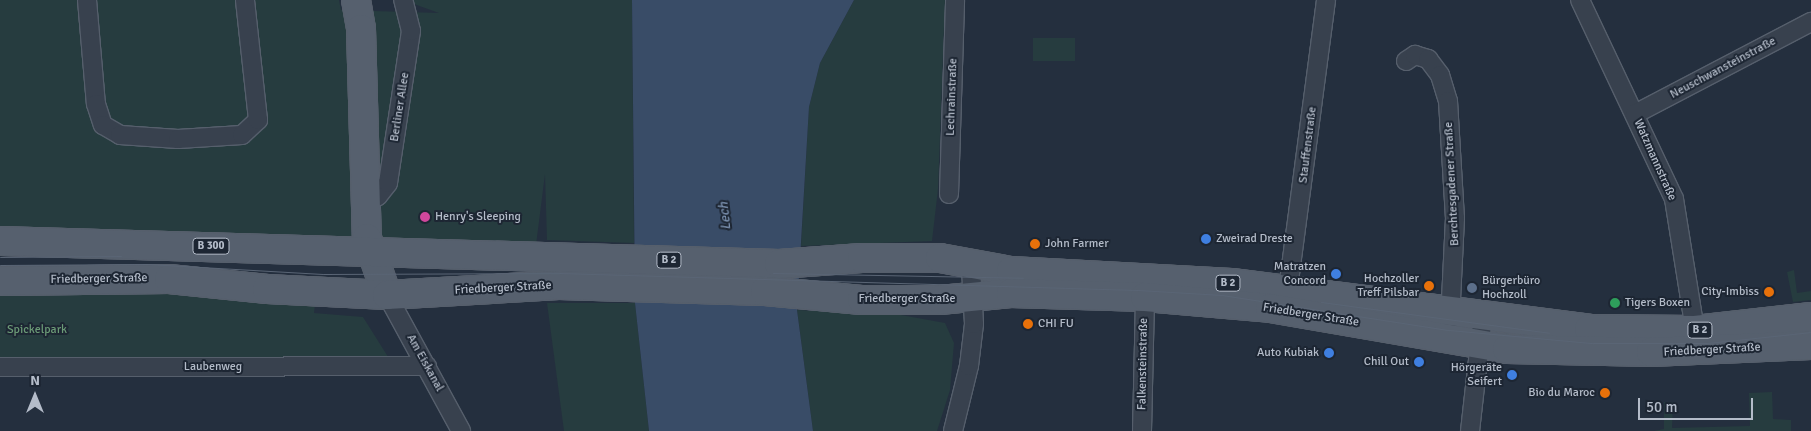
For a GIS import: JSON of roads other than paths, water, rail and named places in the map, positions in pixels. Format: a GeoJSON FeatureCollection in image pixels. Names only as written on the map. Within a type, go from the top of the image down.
{"type":"FeatureCollection","features":[{"type":"Feature","properties":{"kind":"main road","name":"Berliner Allee"},"geometry":{"type":"LineString","coordinates":[[356,0],[374,196],[372,253],[388,295]]}},
{"type":"Feature","properties":{"kind":"main road","name":"Friedberger Straße"},"geometry":{"type":"LineString","coordinates":[[0,242],[779,264],[862,258],[940,258],[971,266],[1288,289],[1589,329],[1695,330],[1811,317]]}},
{"type":"Feature","properties":{"kind":"main road","name":"Friedberger Straße"},"geometry":{"type":"LineString","coordinates":[[0,281],[169,279],[275,290],[388,295],[559,285],[765,291],[862,300],[974,298],[1011,293],[1145,297],[1270,308],[1480,345],[1651,352],[1811,345]]}},
{"type":"Feature","properties":{"kind":"street"},"geometry":{"type":"LineString","coordinates":[[87,0],[96,104],[103,125],[120,135],[178,140],[242,135],[258,120],[245,0]]}},
{"type":"Feature","properties":{"kind":"street","name":"Berliner Allee"},"geometry":{"type":"LineString","coordinates":[[374,196],[411,31],[403,0]]}},
{"type":"Feature","properties":{"kind":"street","name":"Lechrainstraße"},"geometry":{"type":"LineString","coordinates":[[949,194],[955,0]]}},
{"type":"Feature","properties":{"kind":"street","name":"Stauffenstraße"},"geometry":{"type":"LineString","coordinates":[[1288,289],[1326,0]]}},
{"type":"Feature","properties":{"kind":"street","name":"Watzmannstraße"},"geometry":{"type":"LineString","coordinates":[[1580,0],[1674,200],[1695,330]]}},
{"type":"Feature","properties":{"kind":"street","name":"Neuschwansteinstraße"},"geometry":{"type":"LineString","coordinates":[[1635,114],[1811,22]]}},
{"type":"Feature","properties":{"kind":"street","name":"Berchtesgadener Straße"},"geometry":{"type":"LineString","coordinates":[[1406,61],[1415,56],[1428,59],[1440,75],[1448,101],[1455,218],[1448,339]]}},
{"type":"Feature","properties":{"kind":"street"},"geometry":{"type":"LineString","coordinates":[[953,431],[969,366],[974,298],[971,266]]}},
{"type":"Feature","properties":{"kind":"street","name":"Am Eiskanal"},"geometry":{"type":"LineString","coordinates":[[388,295],[461,431]]}},
{"type":"Feature","properties":{"kind":"street","name":"Falkensteinstraße"},"geometry":{"type":"LineString","coordinates":[[1142,431],[1145,297]]}},
{"type":"Feature","properties":{"kind":"street"},"geometry":{"type":"LineString","coordinates":[[1470,431],[1483,316]]}},
{"type":"Feature","properties":{"kind":"street","name":"Laubenweg"},"geometry":{"type":"LineString","coordinates":[[0,367],[427,366]]}},
{"type":"Feature","properties":{"kind":"water","name":"Lech"},"geometry":{"type":"Polygon","coordinates":[[[632,0],[854,0],[820,63],[809,107],[797,310],[813,431],[649,431],[635,303],[632,0]]]}},
{"type":"Feature","properties":{"kind":"tram line"},"geometry":{"type":"LineString","coordinates":[[0,257],[121,256]]}},
{"type":"Feature","properties":{"kind":"tram line"},"geometry":{"type":"LineString","coordinates":[[0,265],[148,264],[323,274],[559,273],[1138,290],[1222,295],[1449,330],[1593,343],[1707,343],[1811,332]]}},
{"type":"Feature","properties":{"kind":"tram line"},"geometry":{"type":"LineString","coordinates":[[773,273],[1023,278]]}},
{"type":"Feature","properties":{"kind":"tram line"},"geometry":{"type":"LineString","coordinates":[[1321,302],[1549,333]]}},
{"type":"Feature","properties":{"kind":"place","name":"Henry's Sleeping"},"geometry":{"type":"Point","coordinates":[425,217]}},
{"type":"Feature","properties":{"kind":"place","name":"Zweirad Dreste"},"geometry":{"type":"Point","coordinates":[1206,239]}},
{"type":"Feature","properties":{"kind":"place","name":"John Farmer"},"geometry":{"type":"Point","coordinates":[1035,244]}},
{"type":"Feature","properties":{"kind":"place","name":"Matratzen Concord"},"geometry":{"type":"Point","coordinates":[1336,274]}},
{"type":"Feature","properties":{"kind":"place","name":"Hochzoller Treff Pilsbar"},"geometry":{"type":"Point","coordinates":[1429,286]}},
{"type":"Feature","properties":{"kind":"place","name":"Bürgerbüro Hochzoll"},"geometry":{"type":"Point","coordinates":[1472,288]}},
{"type":"Feature","properties":{"kind":"place","name":"City-Imbiss"},"geometry":{"type":"Point","coordinates":[1769,292]}},
{"type":"Feature","properties":{"kind":"place","name":"Tigers Boxen"},"geometry":{"type":"Point","coordinates":[1615,303]}},
{"type":"Feature","properties":{"kind":"place","name":"CHI FU"},"geometry":{"type":"Point","coordinates":[1028,324]}},
{"type":"Feature","properties":{"kind":"place","name":"Auto Kubiak"},"geometry":{"type":"Point","coordinates":[1329,353]}},
{"type":"Feature","properties":{"kind":"place","name":"Chill Out"},"geometry":{"type":"Point","coordinates":[1419,362]}},
{"type":"Feature","properties":{"kind":"place","name":"Hörgeräte Seifert"},"geometry":{"type":"Point","coordinates":[1512,375]}},
{"type":"Feature","properties":{"kind":"place","name":"Bio du Maroc"},"geometry":{"type":"Point","coordinates":[1605,393]}},
{"type":"Feature","properties":{"kind":"park label","name":"Spickelpark"},"geometry":{"type":"Point","coordinates":[37,330]}}]}
